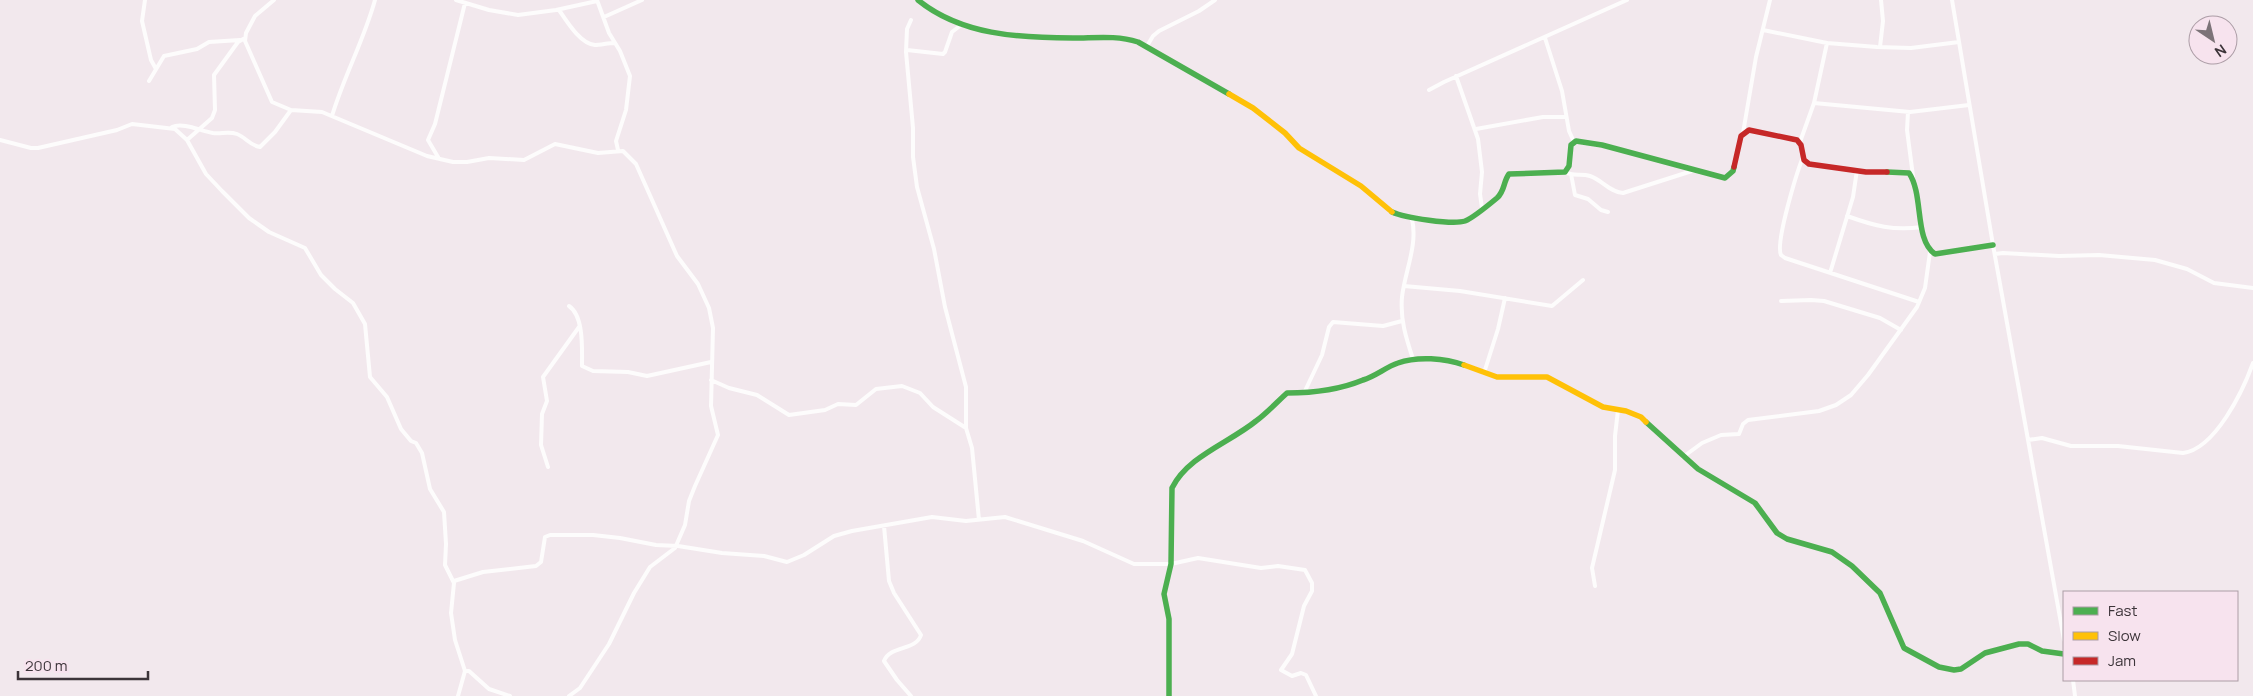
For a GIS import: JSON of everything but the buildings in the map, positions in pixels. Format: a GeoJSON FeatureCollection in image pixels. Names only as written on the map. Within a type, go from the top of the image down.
{"type":"FeatureCollection","features":[{"type":"Feature","properties":{"kind":"street"},"geometry":{"type":"LineString","coordinates":[[145,0],[142,21],[151,60],[156,69]]}},
{"type":"Feature","properties":{"kind":"street"},"geometry":{"type":"LineString","coordinates":[[274,0],[256,16],[245,38],[245,43],[257,65],[270,100],[274,104],[291,110],[312,111],[332,116],[427,156],[458,162],[489,158],[524,160],[555,144],[598,153],[618,150],[626,152],[636,164],[677,256],[695,279],[703,294],[712,320],[711,406],[718,435],[689,501],[685,525],[675,546],[670,554],[655,561],[650,567],[634,593],[606,648],[580,688],[569,696]]}},
{"type":"Feature","properties":{"kind":"street"},"geometry":{"type":"LineString","coordinates":[[332,116],[341,89],[364,36],[375,0]]}},
{"type":"Feature","properties":{"kind":"street"},"geometry":{"type":"LineString","coordinates":[[456,0],[518,15],[559,10],[597,1],[630,76],[626,110],[616,141],[618,150]]}},
{"type":"Feature","properties":{"kind":"street"},"geometry":{"type":"LineString","coordinates":[[604,17],[642,0]]}},
{"type":"Feature","properties":{"kind":"street"},"geometry":{"type":"LineString","coordinates":[[918,0],[936,13],[961,25],[1004,33],[1068,38],[1124,38],[1147,46],[1188,72],[1253,108],[1285,133],[1299,148],[1361,186],[1388,210],[1412,219],[1463,222],[1502,193],[1504,180],[1509,174],[1568,173],[1588,175],[1623,193],[1695,170]]}},
{"type":"Feature","properties":{"kind":"street"},"geometry":{"type":"LineString","coordinates":[[1147,46],[1153,36],[1159,31],[1199,11],[1215,0]]}},
{"type":"Feature","properties":{"kind":"street"},"geometry":{"type":"LineString","coordinates":[[1429,90],[1456,76],[1627,0]]}},
{"type":"Feature","properties":{"kind":"street"},"geometry":{"type":"LineString","coordinates":[[1574,142],[1581,141],[1602,145],[1722,178],[1728,177],[1733,171],[1743,133],[1756,57],[1770,0]]}},
{"type":"Feature","properties":{"kind":"street"},"geometry":{"type":"LineString","coordinates":[[1880,47],[1883,21],[1881,0]]}},
{"type":"Feature","properties":{"kind":"street"},"geometry":{"type":"LineString","coordinates":[[1952,0],[1993,244],[2063,634]]}},
{"type":"Feature","properties":{"kind":"street"},"geometry":{"type":"LineString","coordinates":[[438,158],[428,140],[435,124],[465,3]]}},
{"type":"Feature","properties":{"kind":"street"},"geometry":{"type":"LineString","coordinates":[[559,10],[571,28],[588,42],[595,45],[615,43]]}},
{"type":"Feature","properties":{"kind":"street"},"geometry":{"type":"LineString","coordinates":[[910,20],[907,30],[906,50],[913,128],[913,157],[917,187],[934,249],[945,306],[966,387],[966,428],[972,448],[979,520]]}},
{"type":"Feature","properties":{"kind":"street"},"geometry":{"type":"LineString","coordinates":[[906,50],[943,54],[952,32],[961,25]]}},
{"type":"Feature","properties":{"kind":"street"},"geometry":{"type":"LineString","coordinates":[[1763,30],[1826,43],[1880,47],[1910,48],[1959,42]]}},
{"type":"Feature","properties":{"kind":"street"},"geometry":{"type":"LineString","coordinates":[[149,80],[164,56],[197,49],[211,42],[245,38]]}},
{"type":"Feature","properties":{"kind":"street"},"geometry":{"type":"LineString","coordinates":[[1545,38],[1562,91],[1566,117],[1574,142],[1570,149],[1568,173],[1575,195],[1588,199],[1598,208],[1608,212]]}},
{"type":"Feature","properties":{"kind":"street"},"geometry":{"type":"LineString","coordinates":[[187,140],[209,121],[215,110],[212,81],[214,75],[240,40]]}},
{"type":"Feature","properties":{"kind":"street"},"geometry":{"type":"LineString","coordinates":[[1826,43],[1814,103],[1800,142],[1803,157],[1790,199],[1779,251],[1785,258],[1919,302]]}},
{"type":"Feature","properties":{"kind":"street"},"geometry":{"type":"LineString","coordinates":[[1456,76],[1476,129],[1482,172],[1480,194],[1482,208]]}},
{"type":"Feature","properties":{"kind":"street"},"geometry":{"type":"LineString","coordinates":[[1814,103],[1908,112],[1969,105]]}},
{"type":"Feature","properties":{"kind":"street"},"geometry":{"type":"LineString","coordinates":[[0,140],[38,148],[117,130],[132,124],[171,127],[179,125],[214,133],[236,134],[255,146],[260,147],[275,132],[291,110]]}},
{"type":"Feature","properties":{"kind":"street"},"geometry":{"type":"LineString","coordinates":[[1908,112],[1907,130],[1913,176],[1916,184],[1926,248],[1935,254],[1993,244]]}},
{"type":"Feature","properties":{"kind":"street"},"geometry":{"type":"LineString","coordinates":[[1476,129],[1543,118],[1566,117]]}},
{"type":"Feature","properties":{"kind":"street"},"geometry":{"type":"LineString","coordinates":[[171,127],[187,140],[206,174],[250,218],[269,232],[305,248],[321,275],[356,307],[365,324],[370,377],[387,397],[401,429],[411,441],[416,443],[422,453],[430,489],[444,512],[445,565],[454,581],[451,613],[455,640],[465,671],[458,696]]}},
{"type":"Feature","properties":{"kind":"street"},"geometry":{"type":"LineString","coordinates":[[1743,133],[1754,130],[1800,142]]}},
{"type":"Feature","properties":{"kind":"street"},"geometry":{"type":"LineString","coordinates":[[1803,157],[1809,164],[1884,174],[1906,172],[1913,176]]}},
{"type":"Feature","properties":{"kind":"street"},"geometry":{"type":"LineString","coordinates":[[1830,273],[1847,216],[1857,170]]}},
{"type":"Feature","properties":{"kind":"street"},"geometry":{"type":"LineString","coordinates":[[1847,216],[1885,228],[1898,230],[1922,227]]}},
{"type":"Feature","properties":{"kind":"street"},"geometry":{"type":"LineString","coordinates":[[1412,219],[1413,243],[1404,286],[1402,321],[1413,359]]}},
{"type":"Feature","properties":{"kind":"street"},"geometry":{"type":"LineString","coordinates":[[1683,457],[1702,443],[1721,435],[1739,434],[1743,424],[1748,420],[1813,412],[1836,405],[1862,383],[1919,302],[1927,278],[1930,252]]}},
{"type":"Feature","properties":{"kind":"street"},"geometry":{"type":"LineString","coordinates":[[1995,254],[2100,255],[2155,260],[2187,269],[2214,283],[2253,288]]}},
{"type":"Feature","properties":{"kind":"street"},"geometry":{"type":"LineString","coordinates":[[1404,286],[1440,288],[1553,306],[1583,280]]}},
{"type":"Feature","properties":{"kind":"street"},"geometry":{"type":"LineString","coordinates":[[1484,373],[1498,329],[1505,298]]}},
{"type":"Feature","properties":{"kind":"street"},"geometry":{"type":"LineString","coordinates":[[1781,302],[1811,300],[1824,302],[1880,318],[1901,330]]}},
{"type":"Feature","properties":{"kind":"street"},"geometry":{"type":"LineString","coordinates":[[569,306],[578,316],[582,343],[582,366],[593,371],[628,372],[647,376],[711,362]]}},
{"type":"Feature","properties":{"kind":"street"},"geometry":{"type":"LineString","coordinates":[[1303,393],[1320,360],[1329,327],[1333,322],[1383,326],[1402,321]]}},
{"type":"Feature","properties":{"kind":"street"},"geometry":{"type":"LineString","coordinates":[[548,467],[541,445],[541,424],[547,401],[543,377],[579,327]]}},
{"type":"Feature","properties":{"kind":"street"},"geometry":{"type":"LineString","coordinates":[[1169,696],[1169,619],[1164,594],[1171,564],[1171,493],[1176,480],[1197,460],[1255,422],[1287,393],[1303,393],[1344,386],[1364,380],[1398,363],[1413,359],[1446,359],[1497,377],[1546,377],[1593,402],[1645,420],[1698,469],[1755,503],[1775,530],[1784,538],[1832,552],[1858,571],[1880,593],[1904,648],[1939,667],[1954,670],[1965,667],[1986,653],[2019,644],[2028,644],[2042,651],[2063,654]]}},
{"type":"Feature","properties":{"kind":"street"},"geometry":{"type":"LineString","coordinates":[[2028,440],[2042,438],[2071,446],[2118,446],[2179,453],[2192,451],[2208,439],[2233,408],[2253,363]]}},
{"type":"Feature","properties":{"kind":"street"},"geometry":{"type":"LineString","coordinates":[[711,380],[733,389],[758,395],[789,415],[824,410],[838,404],[856,405],[876,389],[902,386],[920,393],[933,407],[966,428]]}},
{"type":"Feature","properties":{"kind":"street"},"geometry":{"type":"LineString","coordinates":[[1595,586],[1592,568],[1615,470],[1615,436],[1618,410]]}},
{"type":"Feature","properties":{"kind":"street"},"geometry":{"type":"LineString","coordinates":[[454,581],[483,572],[536,566],[541,562],[545,537],[550,535],[593,535],[656,545],[764,556],[787,562],[804,555],[834,536],[932,517],[979,520],[1006,517],[1049,532],[1084,541],[1134,564],[1171,564],[1198,558],[1261,568],[1278,566],[1305,570],[1312,583],[1312,591],[1304,606],[1292,654],[1281,670],[1292,676],[1306,675],[1316,696]]}},
{"type":"Feature","properties":{"kind":"street"},"geometry":{"type":"LineString","coordinates":[[884,526],[889,581],[894,593],[921,635],[918,641],[888,654],[884,661],[892,674],[911,696]]}},
{"type":"Feature","properties":{"kind":"street"},"geometry":{"type":"LineString","coordinates":[[465,671],[469,672],[489,689],[510,696]]}},
{"type":"Feature","properties":{"kind":"street"},"geometry":{"type":"LineString","coordinates":[[2072,681],[2075,696]]}},
{"type":"Feature","properties":{"kind":"traffic: fast"},"geometry":{"type":"LineString","coordinates":[[918,0],[935,12],[953,21],[991,32],[1032,37],[1114,38],[1138,42],[1229,94]]}},
{"type":"Feature","properties":{"kind":"traffic: fast"},"geometry":{"type":"LineString","coordinates":[[1392,212],[1429,220],[1465,221],[1473,217],[1500,195],[1509,174],[1565,172],[1569,166],[1571,145],[1576,141],[1602,145],[1725,178],[1733,171],[1734,167]]}},
{"type":"Feature","properties":{"kind":"traffic: fast"},"geometry":{"type":"LineString","coordinates":[[1887,172],[1909,173],[1914,182],[1924,239],[1928,247],[1935,254],[1993,245]]}},
{"type":"Feature","properties":{"kind":"traffic: fast"},"geometry":{"type":"LineString","coordinates":[[1169,696],[1169,619],[1164,594],[1171,564],[1172,488],[1179,477],[1198,459],[1260,418],[1287,393],[1335,389],[1414,359],[1440,359],[1464,365]]}},
{"type":"Feature","properties":{"kind":"traffic: fast"},"geometry":{"type":"LineString","coordinates":[[1646,422],[1698,469],[1755,503],[1777,533],[1787,539],[1832,552],[1852,566],[1880,593],[1904,648],[1939,667],[1954,670],[1961,669],[1985,653],[2019,644],[2028,644],[2042,651],[2063,654]]}},
{"type":"Feature","properties":{"kind":"traffic: slow"},"geometry":{"type":"LineString","coordinates":[[1229,94],[1253,108],[1285,133],[1299,148],[1361,186],[1392,212]]}},
{"type":"Feature","properties":{"kind":"traffic: slow"},"geometry":{"type":"LineString","coordinates":[[1464,365],[1497,377],[1547,377],[1603,407],[1626,411],[1641,417],[1646,422]]}},
{"type":"Feature","properties":{"kind":"traffic: jam"},"geometry":{"type":"LineString","coordinates":[[1734,167],[1741,136],[1749,130],[1797,140],[1801,145],[1804,160],[1809,164],[1866,172],[1887,172]]}}]}
